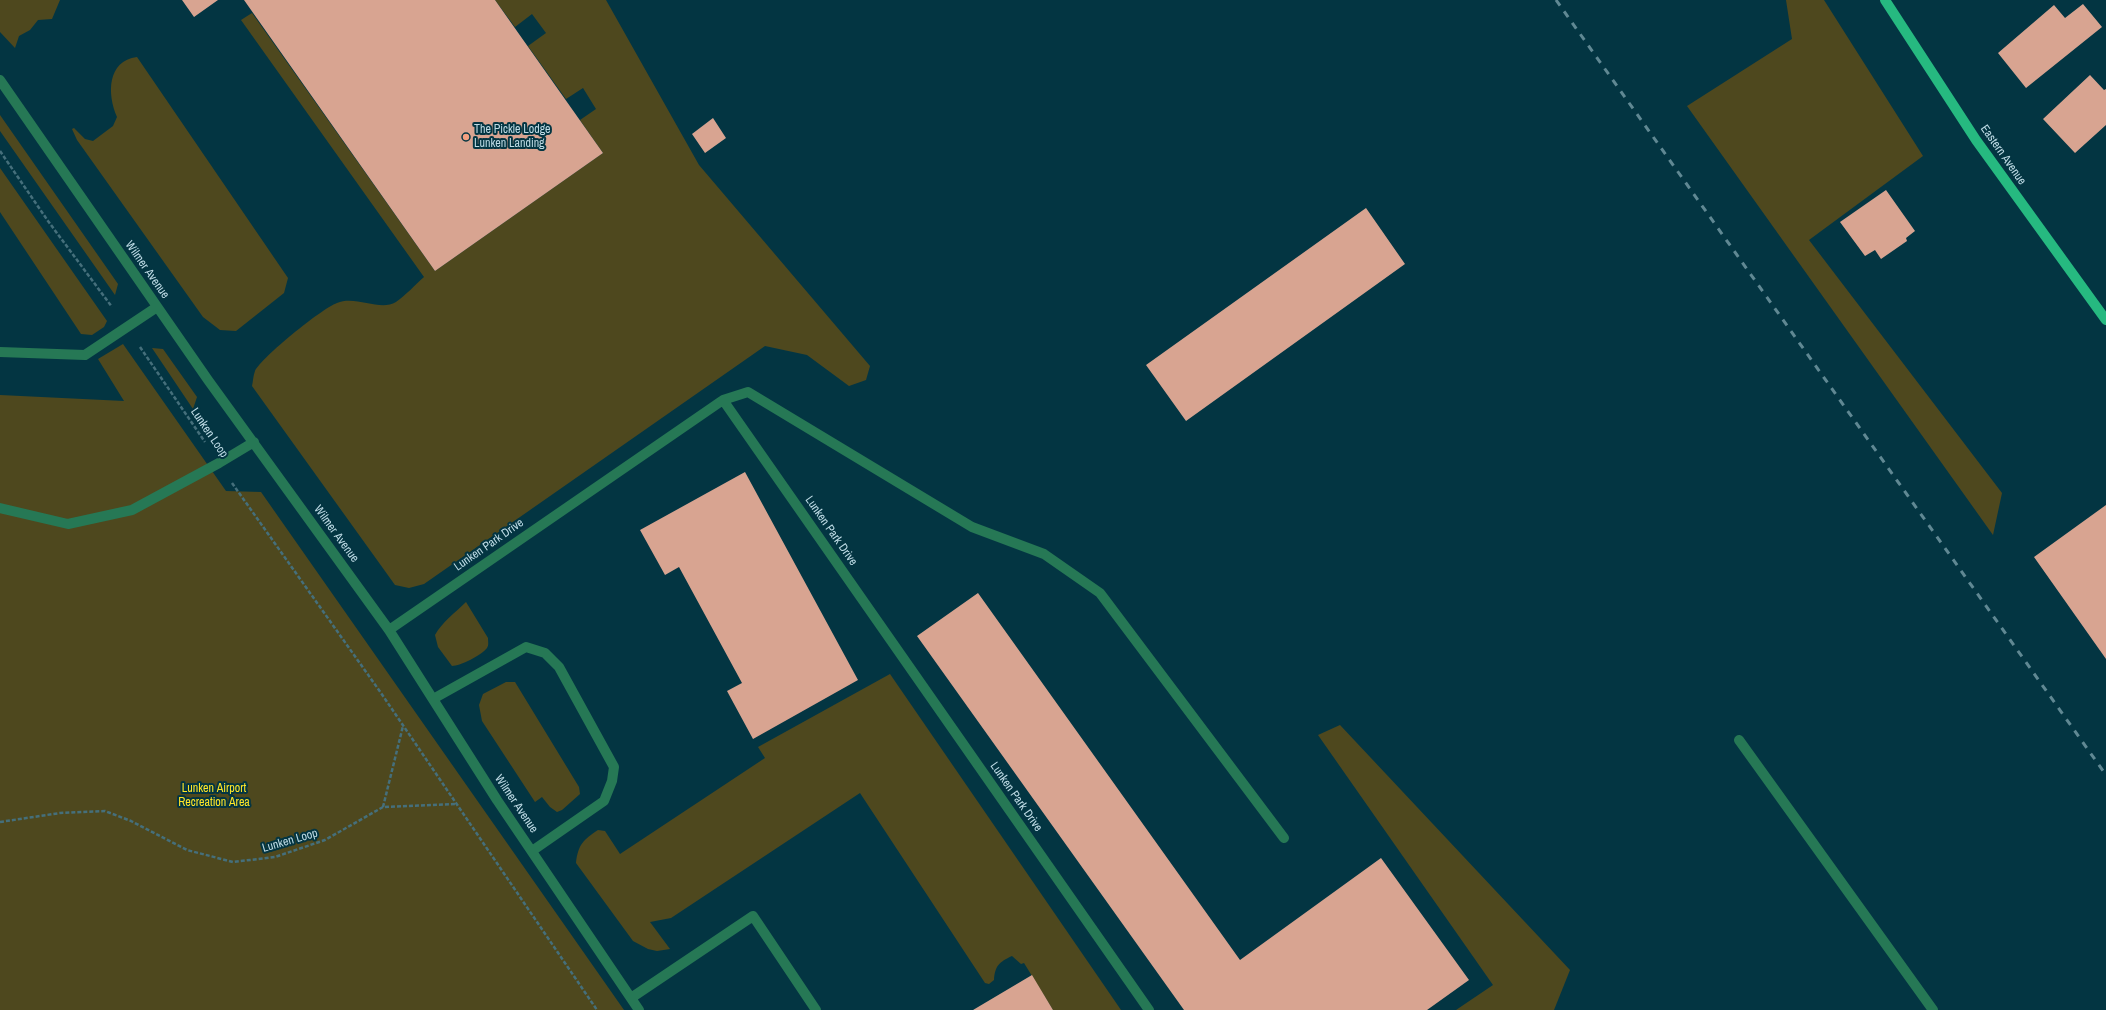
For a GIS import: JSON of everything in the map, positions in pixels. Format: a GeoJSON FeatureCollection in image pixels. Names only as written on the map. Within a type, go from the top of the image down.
{"type":"FeatureCollection","features":[{"type":"Feature","properties":{"kind":"main road","name":"Eastern Avenue"},"geometry":{"type":"LineString","coordinates":[[1884,0],[1976,140],[2106,320]]}},
{"type":"Feature","properties":{"kind":"street","name":"Wilmer Avenue"},"geometry":{"type":"LineString","coordinates":[[0,80],[157,307],[389,630],[532,851],[639,1010]]}},
{"type":"Feature","properties":{"kind":"street"},"geometry":{"type":"LineString","coordinates":[[0,352],[85,354],[157,307]]}},
{"type":"Feature","properties":{"kind":"street"},"geometry":{"type":"LineString","coordinates":[[723,400],[748,392],[972,527],[1044,554],[1100,593],[1284,838]]}},
{"type":"Feature","properties":{"kind":"street","name":"Lunken Park Drive"},"geometry":{"type":"LineString","coordinates":[[389,630],[723,400],[1149,1010]]}},
{"type":"Feature","properties":{"kind":"street"},"geometry":{"type":"LineString","coordinates":[[0,508],[68,524],[132,510],[219,463],[254,442]]}},
{"type":"Feature","properties":{"kind":"street"},"geometry":{"type":"LineString","coordinates":[[433,699],[526,647],[544,653],[559,667],[614,767],[612,782],[604,801],[532,851]]}},
{"type":"Feature","properties":{"kind":"street"},"geometry":{"type":"LineString","coordinates":[[1739,740],[1933,1010]]}},
{"type":"Feature","properties":{"kind":"street"},"geometry":{"type":"LineString","coordinates":[[631,998],[753,916],[816,1010]]}},
{"type":"Feature","properties":{"kind":"path","name":"Lunken Loop"},"geometry":{"type":"LineString","coordinates":[[0,151],[48,221],[127,327],[219,463],[404,726],[597,1010]]}},
{"type":"Feature","properties":{"kind":"path"},"geometry":{"type":"LineString","coordinates":[[404,726],[384,807],[456,804]]}},
{"type":"Feature","properties":{"kind":"path","name":"Lunken Loop"},"geometry":{"type":"LineString","coordinates":[[0,822],[60,813],[105,811],[131,821],[187,850],[233,862],[275,857],[325,840],[384,807]]}},
{"type":"Feature","properties":{"kind":"green space"},"geometry":{"type":"Polygon","coordinates":[[[0,0],[60,0],[52,19],[38,20],[30,30],[19,36],[15,48],[0,32],[0,0]]]}},
{"type":"Feature","properties":{"kind":"green space"},"geometry":{"type":"Polygon","coordinates":[[[495,0],[606,0],[699,165],[870,366],[866,380],[849,386],[807,355],[765,346],[424,584],[409,588],[395,585],[252,386],[255,371],[260,364],[306,323],[329,307],[344,301],[375,305],[390,305],[400,299],[424,277],[241,20],[252,13],[435,271],[603,153],[580,120],[596,109],[583,88],[566,99],[528,46],[546,33],[532,14],[515,27],[495,0]]]}},
{"type":"Feature","properties":{"kind":"green space"},"geometry":{"type":"Polygon","coordinates":[[[1786,0],[1824,0],[1923,156],[1809,240],[2002,493],[1993,535],[1687,106],[1792,39],[1786,0]]]}},
{"type":"Feature","properties":{"kind":"green space"},"geometry":{"type":"Polygon","coordinates":[[[137,57],[288,278],[284,293],[236,331],[220,330],[203,317],[77,140],[72,129],[74,128],[85,139],[93,141],[113,126],[117,117],[112,98],[112,80],[120,65],[127,60],[137,57]]]}},
{"type":"Feature","properties":{"kind":"green space"},"geometry":{"type":"Polygon","coordinates":[[[0,115],[118,284],[115,295],[0,131],[0,115]]]}},
{"type":"Feature","properties":{"kind":"green space"},"geometry":{"type":"Polygon","coordinates":[[[0,168],[107,321],[104,327],[92,335],[81,334],[0,212],[0,168]]]}},
{"type":"Feature","properties":{"kind":"green space","name":"Lunken Airport Recreation Area"},"geometry":{"type":"Polygon","coordinates":[[[123,344],[226,491],[261,492],[624,1010],[0,1010],[0,395],[124,401],[98,359],[123,344]]]}},
{"type":"Feature","properties":{"kind":"green space"},"geometry":{"type":"Polygon","coordinates":[[[152,348],[163,349],[197,397],[193,409],[152,348]]]}},
{"type":"Feature","properties":{"kind":"green space"},"geometry":{"type":"Polygon","coordinates":[[[466,602],[488,638],[488,646],[476,657],[456,666],[452,666],[438,647],[435,635],[445,622],[466,602]]]}},
{"type":"Feature","properties":{"kind":"green space"},"geometry":{"type":"Polygon","coordinates":[[[890,674],[1121,1010],[1053,1010],[1024,963],[1021,964],[1012,956],[998,965],[995,971],[994,980],[989,984],[985,983],[860,793],[671,918],[650,922],[670,949],[657,951],[648,949],[633,941],[576,863],[578,852],[582,844],[598,830],[605,831],[620,854],[765,758],[758,747],[890,674]]]}},
{"type":"Feature","properties":{"kind":"green space"},"geometry":{"type":"Polygon","coordinates":[[[506,682],[515,682],[579,787],[580,794],[562,810],[557,812],[550,807],[542,797],[535,802],[482,721],[479,705],[483,694],[506,682]]]}},
{"type":"Feature","properties":{"kind":"green space"},"geometry":{"type":"Polygon","coordinates":[[[1340,725],[1570,970],[1554,1010],[1456,1010],[1493,985],[1318,735],[1340,725]]]}},
{"type":"Feature","properties":{"kind":"building"},"geometry":{"type":"Polygon","coordinates":[[[182,0],[218,0],[194,17],[182,0]]]}},
{"type":"Feature","properties":{"kind":"building","name":"The Pickle Lodge Lunken Landing"},"geometry":{"type":"Polygon","coordinates":[[[244,0],[495,0],[603,153],[435,271],[244,0]]]}},
{"type":"Feature","properties":{"kind":"building"},"geometry":{"type":"Polygon","coordinates":[[[2083,4],[2102,27],[2026,88],[1998,53],[2054,5],[2065,18],[2083,4]]]}},
{"type":"Feature","properties":{"kind":"building"},"geometry":{"type":"Polygon","coordinates":[[[2090,75],[2104,90],[2106,89],[2106,125],[2075,153],[2043,119],[2090,75]]]}},
{"type":"Feature","properties":{"kind":"building"},"geometry":{"type":"Polygon","coordinates":[[[713,118],[726,138],[705,153],[692,134],[713,118]]]}},
{"type":"Feature","properties":{"kind":"building"},"geometry":{"type":"Polygon","coordinates":[[[1886,190],[1915,231],[1906,238],[1907,241],[1881,259],[1875,250],[1865,256],[1840,222],[1886,190]]]}},
{"type":"Feature","properties":{"kind":"building"},"geometry":{"type":"Polygon","coordinates":[[[1366,208],[1405,264],[1186,421],[1146,365],[1366,208]]]}},
{"type":"Feature","properties":{"kind":"building"},"geometry":{"type":"Polygon","coordinates":[[[745,472],[858,680],[753,739],[727,691],[742,683],[679,567],[665,575],[640,530],[745,472]]]}},
{"type":"Feature","properties":{"kind":"building"},"geometry":{"type":"Polygon","coordinates":[[[2106,505],[2106,659],[2034,557],[2106,505]]]}},
{"type":"Feature","properties":{"kind":"building"},"geometry":{"type":"Polygon","coordinates":[[[978,593],[1240,960],[1381,858],[1469,980],[1427,1010],[1184,1010],[917,636],[978,593]]]}},
{"type":"Feature","properties":{"kind":"building"},"geometry":{"type":"Polygon","coordinates":[[[1032,975],[1053,1010],[973,1010],[1032,975]]]}},
{"type":"Feature","properties":{"kind":"railway"},"geometry":{"type":"LineString","coordinates":[[1556,0],[2106,775]]}},
{"type":"Feature","properties":{"kind":"place","name":"The Pickle Lodge Lunken Landing"},"geometry":{"type":"Point","coordinates":[466,137]}}]}
